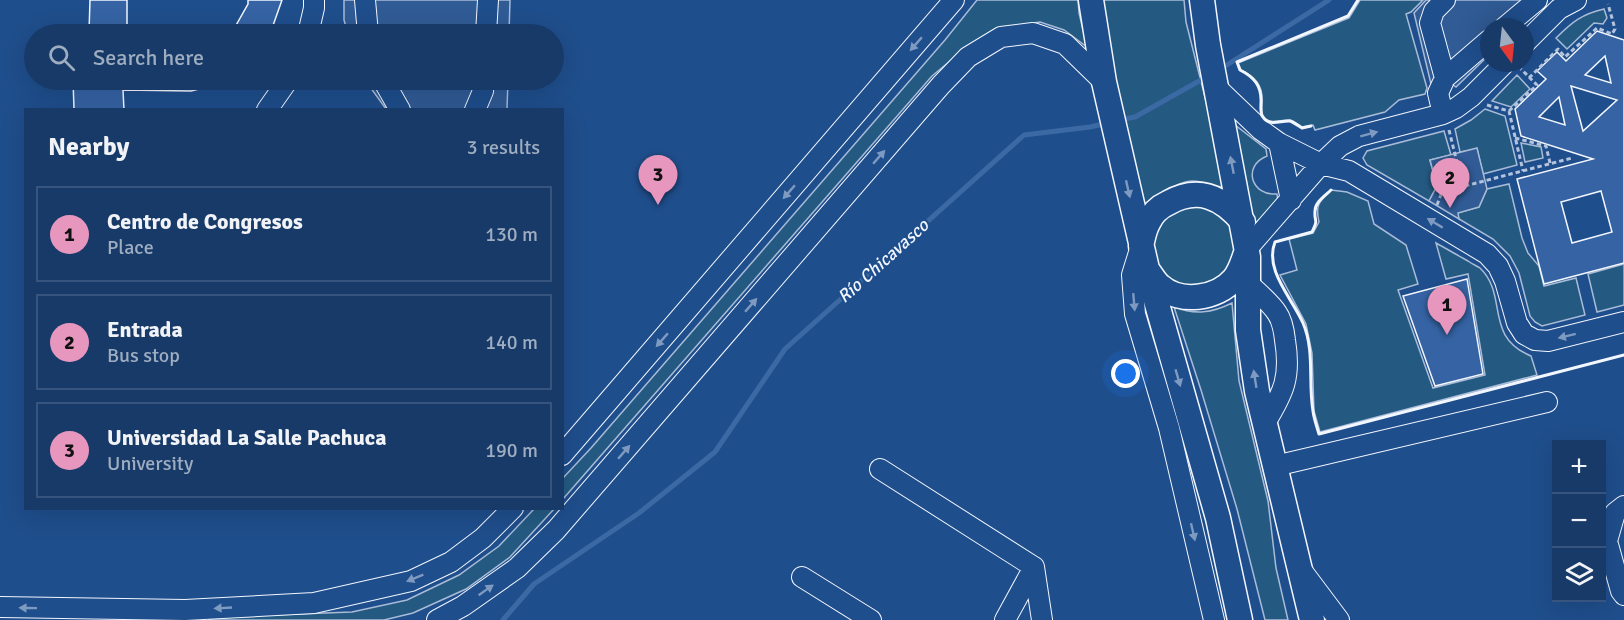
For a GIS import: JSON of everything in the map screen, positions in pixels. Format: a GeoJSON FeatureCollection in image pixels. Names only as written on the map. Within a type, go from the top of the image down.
{"type":"FeatureCollection","features":[{"type":"Feature","properties":{"kind":"main road"},"geometry":{"type":"LineString","coordinates":[[1091,0],[1107,93],[1146,269],[1218,518],[1240,620]]}},
{"type":"Feature","properties":{"kind":"main road"},"geometry":{"type":"LineString","coordinates":[[1202,0],[1208,45],[1247,249],[1248,330],[1257,391],[1312,620]]}},
{"type":"Feature","properties":{"kind":"main road"},"geometry":{"type":"LineString","coordinates":[[1141,246],[1148,222],[1155,212],[1176,198],[1200,194],[1209,197],[1232,209],[1243,222]]}},
{"type":"Feature","properties":{"kind":"main road"},"geometry":{"type":"LineString","coordinates":[[1146,269],[1160,286],[1172,293],[1188,298],[1201,297],[1214,293],[1234,279],[1247,249]]}},
{"type":"Feature","properties":{"kind":"main road"},"geometry":{"type":"LineString","coordinates":[[1208,482],[1229,523],[1252,620]]}},
{"type":"Feature","properties":{"kind":"main road"},"geometry":{"type":"LineString","coordinates":[[1283,499],[1288,569],[1300,620]]}},
{"type":"Feature","properties":{"kind":"street"},"geometry":{"type":"LineString","coordinates":[[310,24],[314,0]]}},
{"type":"Feature","properties":{"kind":"street"},"geometry":{"type":"LineString","coordinates":[[365,0],[367,24]]}},
{"type":"Feature","properties":{"kind":"street"},"geometry":{"type":"LineString","coordinates":[[487,24],[488,0]]}},
{"type":"Feature","properties":{"kind":"street"},"geometry":{"type":"LineString","coordinates":[[564,453],[954,0]]}},
{"type":"Feature","properties":{"kind":"street"},"geometry":{"type":"LineString","coordinates":[[1445,0],[1434,11],[1430,23],[1445,78]]}},
{"type":"Feature","properties":{"kind":"street"},"geometry":{"type":"LineString","coordinates":[[1516,18],[1537,0]]}},
{"type":"Feature","properties":{"kind":"street"},"geometry":{"type":"LineString","coordinates":[[1534,34],[1559,9],[1576,0]]}},
{"type":"Feature","properties":{"kind":"street"},"geometry":{"type":"LineString","coordinates":[[436,620],[463,606],[517,568],[556,530],[941,85],[968,57],[1001,37],[1033,33],[1065,44],[1107,93]]}},
{"type":"Feature","properties":{"kind":"street"},"geometry":{"type":"LineString","coordinates":[[1445,120],[1438,93],[1445,78],[1480,48]]}},
{"type":"Feature","properties":{"kind":"street"},"geometry":{"type":"LineString","coordinates":[[1247,249],[1321,164],[1340,146],[1359,136],[1445,120],[1456,108],[1503,72]]}},
{"type":"Feature","properties":{"kind":"street"},"geometry":{"type":"LineString","coordinates":[[1215,81],[1261,130],[1279,143],[1321,164],[1349,171],[1487,254],[1498,266],[1505,281],[1517,323],[1524,334],[1535,340],[1548,341],[1624,322]]}},
{"type":"Feature","properties":{"kind":"street"},"geometry":{"type":"LineString","coordinates":[[268,108],[281,90]]}},
{"type":"Feature","properties":{"kind":"street"},"geometry":{"type":"LineString","coordinates":[[388,90],[398,108]]}},
{"type":"Feature","properties":{"kind":"street"},"geometry":{"type":"LineString","coordinates":[[476,108],[483,90]]}},
{"type":"Feature","properties":{"kind":"street"},"geometry":{"type":"LineString","coordinates":[[1279,143],[1291,200]]}},
{"type":"Feature","properties":{"kind":"street"},"geometry":{"type":"LineString","coordinates":[[1141,246],[1131,275],[1135,314],[1169,428],[1214,620]]}},
{"type":"Feature","properties":{"kind":"street"},"geometry":{"type":"LineString","coordinates":[[1248,283],[1277,314],[1284,332],[1288,359],[1286,381],[1278,402],[1265,423]]}},
{"type":"Feature","properties":{"kind":"street"},"geometry":{"type":"LineString","coordinates":[[1275,466],[1547,402]]}},
{"type":"Feature","properties":{"kind":"street"},"geometry":{"type":"LineString","coordinates":[[880,469],[1034,567],[1042,620]]}},
{"type":"Feature","properties":{"kind":"street"},"geometry":{"type":"LineString","coordinates":[[1183,488],[1208,482]]}},
{"type":"Feature","properties":{"kind":"street"},"geometry":{"type":"LineString","coordinates":[[1624,507],[1615,513],[1606,541],[1624,595]]}},
{"type":"Feature","properties":{"kind":"street"},"geometry":{"type":"LineString","coordinates":[[0,607],[185,615],[314,603],[411,581],[451,562],[483,538],[511,510]]}},
{"type":"Feature","properties":{"kind":"street"},"geometry":{"type":"LineString","coordinates":[[1005,620],[1034,567]]}},
{"type":"Feature","properties":{"kind":"street"},"geometry":{"type":"LineString","coordinates":[[1299,567],[1339,620]]}},
{"type":"Feature","properties":{"kind":"street"},"geometry":{"type":"LineString","coordinates":[[802,577],[871,620]]}},
{"type":"Feature","properties":{"kind":"path"},"geometry":{"type":"LineString","coordinates":[[1529,78],[1558,50],[1565,57],[1597,28],[1612,34],[1615,29],[1608,4]]}},
{"type":"Feature","properties":{"kind":"path"},"geometry":{"type":"LineString","coordinates":[[1509,111],[1537,85],[1521,72]]}},
{"type":"Feature","properties":{"kind":"path"},"geometry":{"type":"LineString","coordinates":[[1483,103],[1509,111]]}},
{"type":"Feature","properties":{"kind":"path"},"geometry":{"type":"LineString","coordinates":[[1509,111],[1523,171]]}},
{"type":"Feature","properties":{"kind":"path"},"geometry":{"type":"LineString","coordinates":[[1445,120],[1463,187]]}},
{"type":"Feature","properties":{"kind":"path"},"geometry":{"type":"LineString","coordinates":[[1515,138],[1546,146],[1550,164]]}},
{"type":"Feature","properties":{"kind":"path"},"geometry":{"type":"LineString","coordinates":[[1436,209],[1442,192],[1572,158]]}},
{"type":"Feature","properties":{"kind":"shaded area"},"geometry":{"type":"Polygon","coordinates":[[[344,0],[510,0],[509,24],[345,24],[344,0]]]}},
{"type":"Feature","properties":{"kind":"shaded area"},"geometry":{"type":"Polygon","coordinates":[[[977,0],[1078,0],[1087,47],[1064,30],[1040,22],[999,28],[967,47],[932,76],[564,498],[564,477],[945,40],[977,0]]]}},
{"type":"Feature","properties":{"kind":"shaded area"},"geometry":{"type":"Polygon","coordinates":[[[1101,0],[1184,0],[1186,22],[1229,192],[1200,182],[1185,182],[1165,193],[1142,213],[1108,47],[1101,0]]]}},
{"type":"Feature","properties":{"kind":"shaded area"},"geometry":{"type":"Polygon","coordinates":[[[1360,0],[1423,0],[1406,14],[1427,88],[1425,94],[1399,100],[1385,112],[1315,130],[1313,125],[1302,127],[1290,120],[1268,121],[1262,113],[1262,96],[1259,86],[1254,79],[1241,70],[1238,63],[1349,18],[1360,0]]]}},
{"type":"Feature","properties":{"kind":"shaded area"},"geometry":{"type":"Polygon","coordinates":[[[1426,0],[1546,0],[1527,18],[1480,18],[1480,64],[1456,87],[1450,83],[1432,88],[1414,13],[1426,0]]]}},
{"type":"Feature","properties":{"kind":"shaded area"},"geometry":{"type":"Polygon","coordinates":[[[1604,9],[1607,18],[1603,24],[1594,23],[1567,49],[1556,38],[1578,19],[1604,9]]]}},
{"type":"Feature","properties":{"kind":"shaded area"},"geometry":{"type":"Polygon","coordinates":[[[1517,75],[1530,89],[1511,107],[1492,101],[1517,75]]]}},
{"type":"Feature","properties":{"kind":"shaded area"},"geometry":{"type":"Polygon","coordinates":[[[372,90],[508,90],[507,108],[385,108],[372,90]]]}},
{"type":"Feature","properties":{"kind":"shaded area"},"geometry":{"type":"Polygon","coordinates":[[[1485,109],[1505,116],[1517,165],[1483,174],[1477,149],[1460,152],[1455,129],[1485,109]]]}},
{"type":"Feature","properties":{"kind":"shaded area"},"geometry":{"type":"Polygon","coordinates":[[[1226,118],[1266,149],[1267,156],[1254,166],[1253,180],[1261,190],[1277,194],[1278,201],[1250,229],[1226,118]]]}},
{"type":"Feature","properties":{"kind":"shaded area"},"geometry":{"type":"Polygon","coordinates":[[[1444,131],[1451,155],[1430,160],[1437,186],[1429,201],[1367,165],[1363,158],[1367,151],[1444,131]]]}},
{"type":"Feature","properties":{"kind":"shaded area"},"geometry":{"type":"Polygon","coordinates":[[[1521,143],[1541,147],[1543,158],[1525,162],[1521,143]]]}},
{"type":"Feature","properties":{"kind":"shaded area"},"geometry":{"type":"Polygon","coordinates":[[[1477,148],[1487,189],[1479,207],[1458,213],[1459,219],[1429,201],[1437,186],[1430,160],[1477,148]]]}},
{"type":"Feature","properties":{"kind":"shaded area"},"geometry":{"type":"Polygon","coordinates":[[[1509,184],[1522,238],[1528,253],[1539,266],[1544,286],[1576,278],[1585,315],[1542,326],[1535,322],[1530,316],[1519,273],[1510,256],[1493,239],[1459,219],[1457,213],[1479,207],[1487,189],[1509,184]]]}},
{"type":"Feature","properties":{"kind":"shaded area"},"geometry":{"type":"Polygon","coordinates":[[[1331,190],[1347,192],[1368,201],[1374,224],[1406,245],[1418,284],[1398,290],[1433,388],[1485,375],[1468,274],[1446,279],[1436,243],[1480,268],[1489,279],[1501,327],[1516,348],[1531,356],[1537,375],[1320,432],[1314,411],[1312,353],[1306,324],[1280,275],[1297,270],[1289,239],[1313,233],[1319,222],[1319,204],[1331,190]]]}},
{"type":"Feature","properties":{"kind":"shaded area"},"geometry":{"type":"Polygon","coordinates":[[[1186,205],[1212,207],[1232,225],[1238,252],[1224,278],[1197,289],[1169,281],[1159,270],[1152,243],[1163,219],[1186,205]]]}},
{"type":"Feature","properties":{"kind":"shaded area"},"geometry":{"type":"Polygon","coordinates":[[[1624,264],[1624,305],[1597,312],[1588,274],[1624,264]]]}},
{"type":"Feature","properties":{"kind":"shaded area"},"geometry":{"type":"Polygon","coordinates":[[[1232,303],[1239,381],[1268,501],[1276,568],[1288,620],[1265,620],[1237,509],[1174,307],[1203,312],[1232,303]]]}},
{"type":"Feature","properties":{"kind":"shaded area"},"geometry":{"type":"Polygon","coordinates":[[[533,510],[553,510],[510,557],[466,589],[413,613],[384,620],[209,620],[215,615],[352,612],[407,600],[459,575],[499,546],[533,510]]]}},
{"type":"Feature","properties":{"kind":"building"},"geometry":{"type":"Polygon","coordinates":[[[90,0],[127,0],[127,24],[89,24],[90,0]]]}},
{"type":"Feature","properties":{"kind":"building"},"geometry":{"type":"Polygon","coordinates":[[[248,0],[282,0],[274,24],[237,24],[248,0]]]}},
{"type":"Feature","properties":{"kind":"building"},"geometry":{"type":"Polygon","coordinates":[[[1597,31],[1624,40],[1624,263],[1544,284],[1517,179],[1593,159],[1521,136],[1515,109],[1546,79],[1537,71],[1557,52],[1566,61],[1597,31]],[[1605,56],[1585,75],[1611,83],[1605,56]],[[1571,86],[1583,131],[1617,100],[1571,86]],[[1559,97],[1539,117],[1565,125],[1559,97]],[[1601,191],[1561,202],[1572,243],[1612,232],[1601,191]]]}},
{"type":"Feature","properties":{"kind":"building"},"geometry":{"type":"Polygon","coordinates":[[[73,90],[123,90],[124,108],[74,108],[73,90]]]}},
{"type":"Feature","properties":{"kind":"building"},"geometry":{"type":"Polygon","coordinates":[[[123,90],[195,90],[191,91],[123,90]]]}},
{"type":"Feature","properties":{"kind":"building"},"geometry":{"type":"Polygon","coordinates":[[[1467,279],[1483,374],[1435,386],[1403,296],[1467,279]]]}},
{"type":"Feature","properties":{"kind":"waterway","name":"Río Chicavasco"},"geometry":{"type":"LineString","coordinates":[[1219,70],[1329,0]]}},
{"type":"Feature","properties":{"kind":"waterway","name":"Río Chicavasco"},"geometry":{"type":"LineString","coordinates":[[1120,120],[1135,117],[1208,76]]}},
{"type":"Feature","properties":{"kind":"waterway","name":"Río Chicavasco"},"geometry":{"type":"LineString","coordinates":[[503,620],[534,584],[639,513],[715,452],[785,349],[1024,135],[1108,123]]}},
{"type":"Feature","properties":{"kind":"wall"},"geometry":{"type":"LineString","coordinates":[[1311,126],[1302,128],[1290,121],[1268,122],[1261,114],[1261,97],[1258,87],[1253,79],[1240,70],[1237,62],[1348,16],[1358,0]]}},
{"type":"Feature","properties":{"kind":"wall"},"geometry":{"type":"LineString","coordinates":[[1331,190],[1317,205],[1316,222],[1312,232],[1275,242],[1273,252],[1276,273],[1307,334],[1314,417],[1319,434],[1624,355]]}},
{"type":"Feature","properties":{"kind":"place","name":"Universidad La Salle Pachuca"},"geometry":{"type":"Point","coordinates":[658,205]}},
{"type":"Feature","properties":{"kind":"place","name":"Entrada"},"geometry":{"type":"Point","coordinates":[1450,208]}},
{"type":"Feature","properties":{"kind":"place","name":"Centro de Congresos"},"geometry":{"type":"Point","coordinates":[1447,335]}}]}
